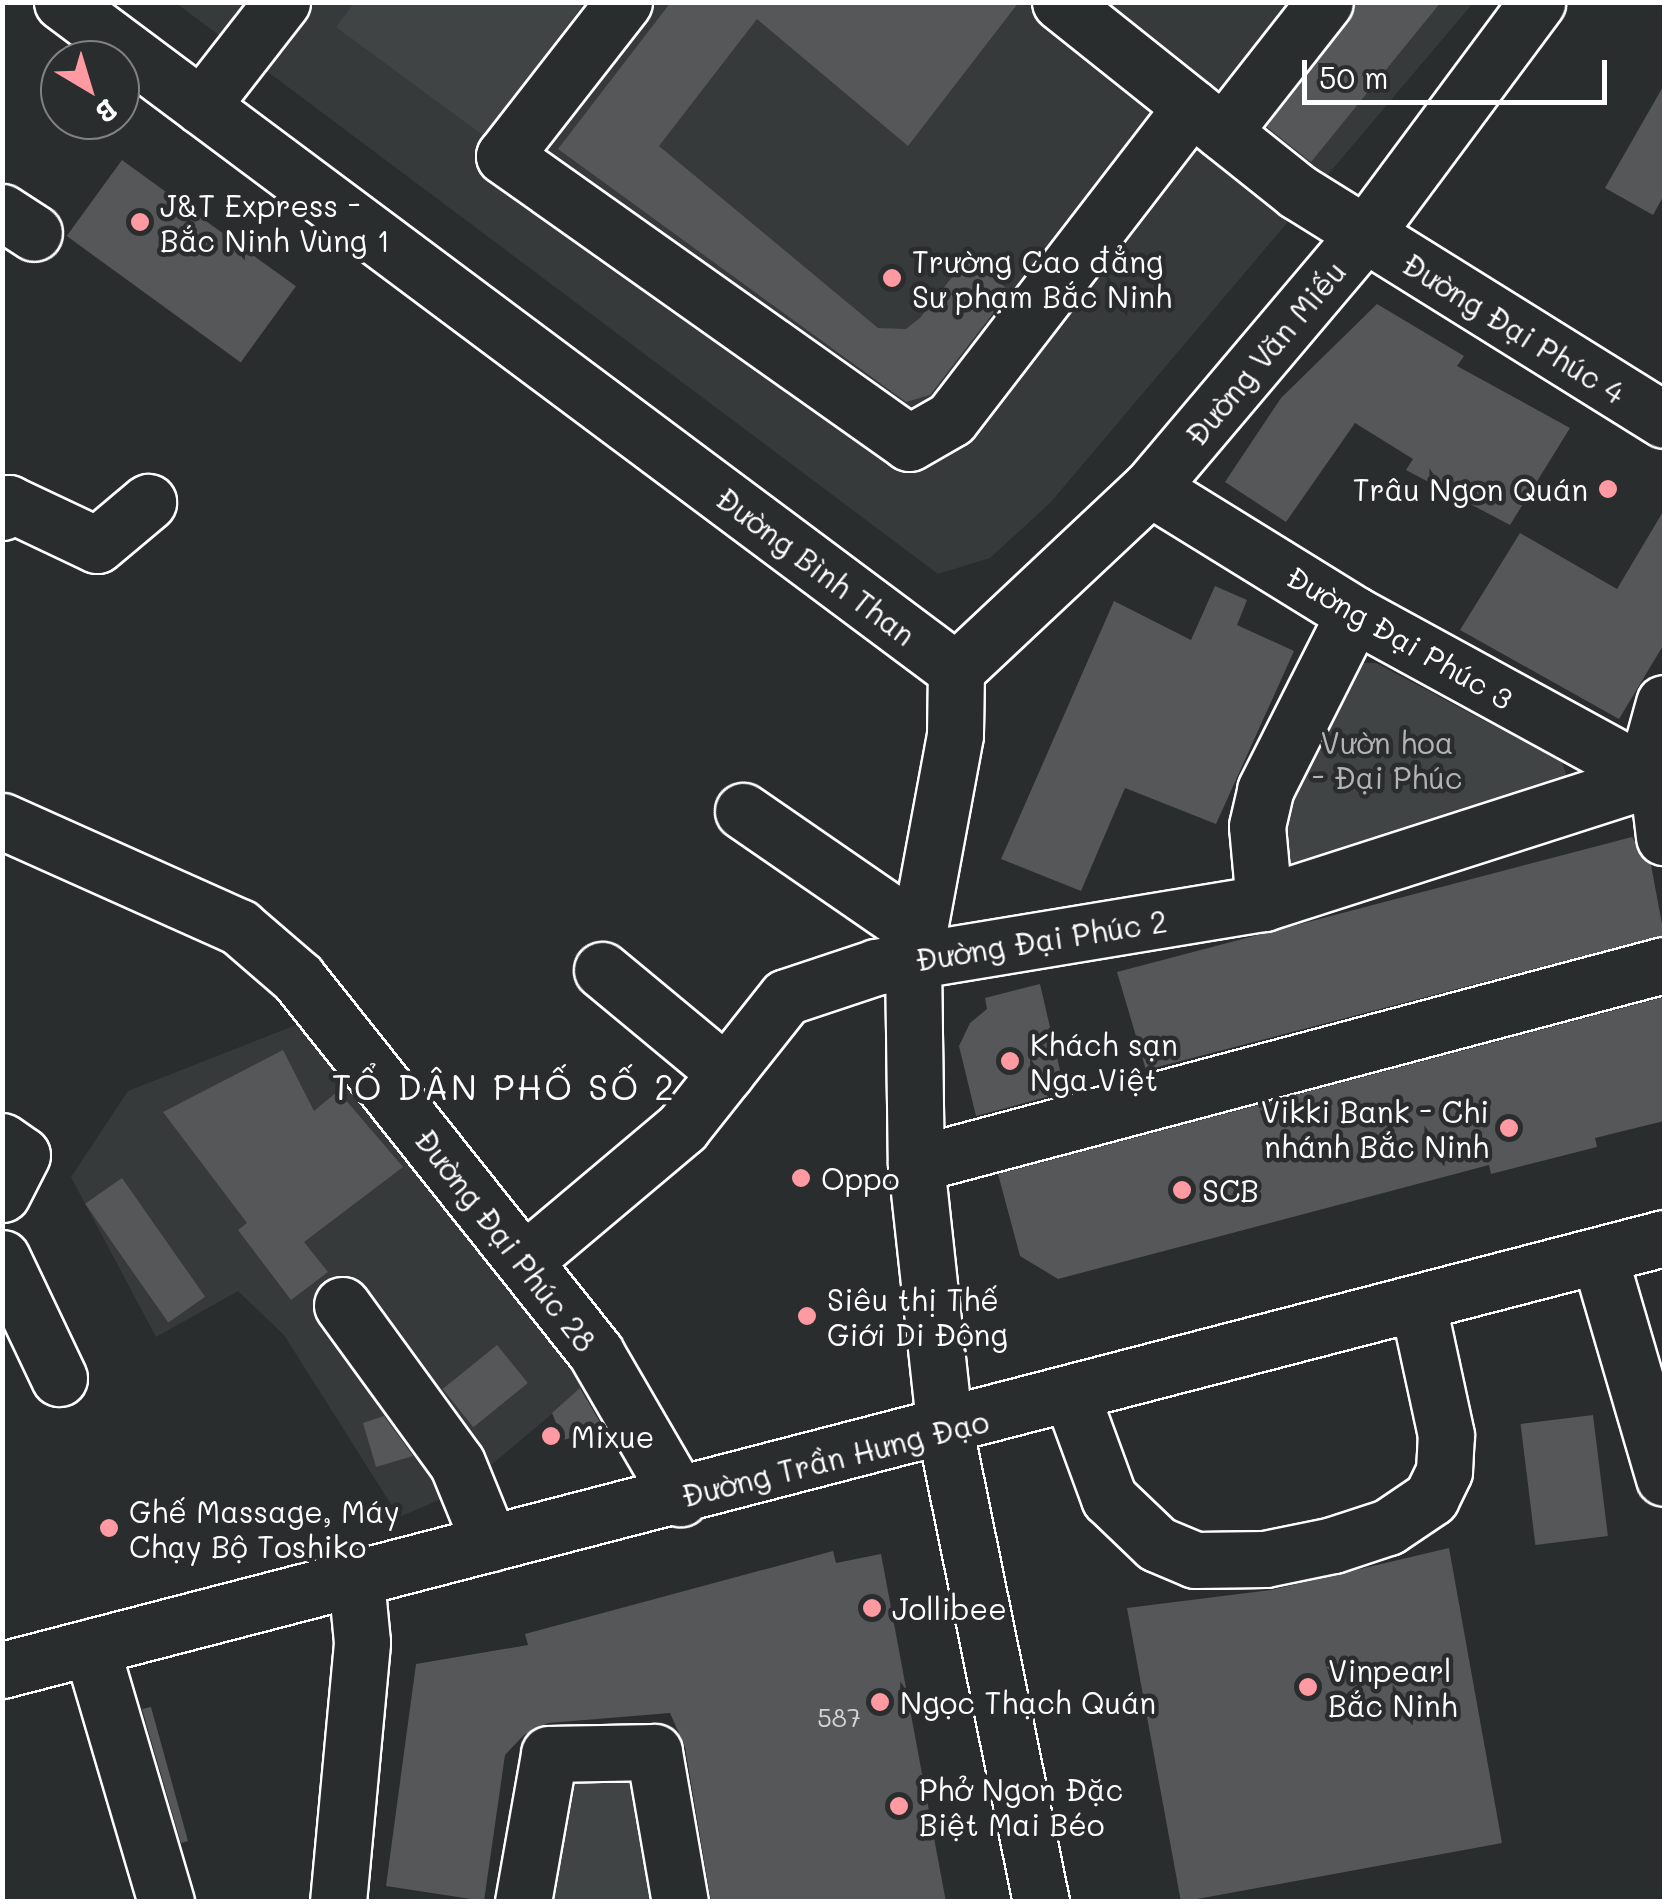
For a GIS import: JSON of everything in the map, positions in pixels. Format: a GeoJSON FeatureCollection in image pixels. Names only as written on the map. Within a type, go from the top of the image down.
{"type":"FeatureCollection","features":[{"type":"Feature","properties":{"kind":"street","name":"Đường Bình Than"},"geometry":{"type":"LineString","coordinates":[[62,2],[956,670]]}},
{"type":"Feature","properties":{"kind":"street"},"geometry":{"type":"LineString","coordinates":[[201,106],[282,2]]}},
{"type":"Feature","properties":{"kind":"street"},"geometry":{"type":"LineString","coordinates":[[624,2],[504,156],[909,444],[951,420],[1207,120],[1325,2]]}},
{"type":"Feature","properties":{"kind":"street","name":"Đường Đại Phúc 4"},"geometry":{"type":"LineString","coordinates":[[1060,2],[1207,120],[1365,234],[1664,420]]}},
{"type":"Feature","properties":{"kind":"street","name":"Đường Văn Miếu"},"geometry":{"type":"LineString","coordinates":[[956,670],[1150,488],[1365,234],[1537,2]]}},
{"type":"Feature","properties":{"kind":"street","name":"Đường Đại Phúc 3"},"geometry":{"type":"LineString","coordinates":[[1150,488],[1354,614],[1654,778]]}},
{"type":"Feature","properties":{"kind":"street"},"geometry":{"type":"LineString","coordinates":[[2,512],[8,503],[97,545],[148,502]]}},
{"type":"Feature","properties":{"kind":"street"},"geometry":{"type":"LineString","coordinates":[[1264,903],[1256,826],[1265,790],[1354,614]]}},
{"type":"Feature","properties":{"kind":"street"},"geometry":{"type":"LineString","coordinates":[[956,670],[955,735],[915,946],[916,1164],[944,1430],[1041,1902]]}},
{"type":"Feature","properties":{"kind":"street"},"geometry":{"type":"LineString","coordinates":[[1664,703],[1654,778],[1664,838]]}},
{"type":"Feature","properties":{"kind":"street","name":"Đường Đại Phúc 2"},"geometry":{"type":"LineString","coordinates":[[524,1261],[682,1128],[786,997],[915,946],[1264,903],[1654,778]]}},
{"type":"Feature","properties":{"kind":"street"},"geometry":{"type":"LineString","coordinates":[[743,811],[915,946]]}},
{"type":"Feature","properties":{"kind":"street","name":"Đường Đại Phúc 28"},"geometry":{"type":"LineString","coordinates":[[2,821],[239,926],[271,951],[596,1353],[680,1498]]}},
{"type":"Feature","properties":{"kind":"street"},"geometry":{"type":"LineString","coordinates":[[916,1164],[1664,964]]}},
{"type":"Feature","properties":{"kind":"street"},"geometry":{"type":"LineString","coordinates":[[602,970],[726,1073]]}},
{"type":"Feature","properties":{"kind":"street"},"geometry":{"type":"LineString","coordinates":[[2,1141],[22,1155],[2,1194]]}},
{"type":"Feature","properties":{"kind":"street","name":"Đường Trần Hưng Đạo"},"geometry":{"type":"LineString","coordinates":[[2,1670],[1072,1397],[1664,1238]]}},
{"type":"Feature","properties":{"kind":"street"},"geometry":{"type":"LineString","coordinates":[[1599,1256],[1664,1478]]}},
{"type":"Feature","properties":{"kind":"street"},"geometry":{"type":"LineString","coordinates":[[2,1258],[59,1378]]}},
{"type":"Feature","properties":{"kind":"street"},"geometry":{"type":"LineString","coordinates":[[342,1305],[449,1450],[490,1544]]}},
{"type":"Feature","properties":{"kind":"street"},"geometry":{"type":"LineString","coordinates":[[1072,1397],[1109,1498],[1157,1544],[1195,1560],[1332,1545],[1402,1517],[1431,1498],[1444,1472],[1446,1435],[1418,1305]]}},
{"type":"Feature","properties":{"kind":"street"},"geometry":{"type":"LineString","coordinates":[[338,1902],[362,1642],[356,1580]]}},
{"type":"Feature","properties":{"kind":"street"},"geometry":{"type":"LineString","coordinates":[[91,1647],[166,1902]]}},
{"type":"Feature","properties":{"kind":"street"},"geometry":{"type":"LineString","coordinates":[[523,1902],[550,1754],[654,1752],[680,1902]]}},
{"type":"Feature","properties":{"kind":"shaded area","name":"Trường Cao đẳng Sư phạm Bắc Ninh"},"geometry":{"type":"Polygon","coordinates":[[[176,3],[1473,3],[1050,503],[990,558],[938,574],[176,3]]]}},
{"type":"Feature","properties":{"kind":"shaded area"},"geometry":{"type":"Polygon","coordinates":[[[304,1022],[584,1387],[460,1491],[399,1517],[284,1335],[238,1291],[156,1337],[71,1177],[128,1091],[304,1022]]]}},
{"type":"Feature","properties":{"kind":"green space"},"geometry":{"type":"Polygon","coordinates":[[[354,2],[584,3],[484,136],[336,27],[354,2]]]}},
{"type":"Feature","properties":{"kind":"green space","name":"Vườn hoa - Đại Phúc"},"geometry":{"type":"Polygon","coordinates":[[[1356,663],[1376,663],[1562,762],[1567,777],[1291,874],[1275,838],[1281,802],[1356,663]]]}},
{"type":"Feature","properties":{"kind":"green space"},"geometry":{"type":"Polygon","coordinates":[[[562,1767],[638,1768],[664,1901],[538,1902],[562,1767]]]}},
{"type":"Feature","properties":{"kind":"building"},"geometry":{"type":"Polygon","coordinates":[[[671,2],[1019,2],[908,146],[757,19],[659,146],[878,328],[906,329],[920,318],[967,258],[1010,291],[930,395],[906,402],[558,149],[671,2]]]}},
{"type":"Feature","properties":{"kind":"building"},"geometry":{"type":"Polygon","coordinates":[[[1356,2],[1441,2],[1311,162],[1267,127],[1356,2]]]}},
{"type":"Feature","properties":{"kind":"building"},"geometry":{"type":"Polygon","coordinates":[[[1664,85],[1664,195],[1653,215],[1605,188],[1664,85]]]}},
{"type":"Feature","properties":{"kind":"building"},"geometry":{"type":"Polygon","coordinates":[[[122,160],[296,286],[241,362],[67,236],[122,160]]]}},
{"type":"Feature","properties":{"kind":"building"},"geometry":{"type":"Polygon","coordinates":[[[1377,304],[1464,356],[1457,366],[1570,428],[1510,525],[1406,470],[1413,459],[1355,423],[1286,522],[1225,482],[1281,398],[1377,304]]]}},
{"type":"Feature","properties":{"kind":"building"},"geometry":{"type":"Polygon","coordinates":[[[1664,510],[1664,644],[1619,719],[1460,630],[1520,533],[1617,589],[1664,510]]]}},
{"type":"Feature","properties":{"kind":"building"},"geometry":{"type":"Polygon","coordinates":[[[1215,586],[1247,600],[1237,625],[1294,651],[1216,824],[1125,788],[1081,891],[1001,859],[1114,601],[1191,640],[1215,586]]]}},
{"type":"Feature","properties":{"kind":"building"},"geometry":{"type":"Polygon","coordinates":[[[1632,837],[1651,865],[1664,935],[1146,1070],[1117,972],[1632,837]]]}},
{"type":"Feature","properties":{"kind":"building"},"geometry":{"type":"Polygon","coordinates":[[[1040,984],[1065,1092],[976,1116],[959,1046],[970,1023],[987,1009],[985,998],[1040,984]]]}},
{"type":"Feature","properties":{"kind":"building"},"geometry":{"type":"Polygon","coordinates":[[[1664,997],[1664,1121],[1595,1138],[1597,1147],[1491,1174],[1489,1165],[1058,1279],[1020,1256],[998,1174],[1664,997]]]}},
{"type":"Feature","properties":{"kind":"building"},"geometry":{"type":"Polygon","coordinates":[[[283,1050],[314,1111],[338,1091],[403,1167],[304,1242],[328,1272],[291,1300],[238,1230],[247,1223],[163,1112],[283,1050]]]}},
{"type":"Feature","properties":{"kind":"building"},"geometry":{"type":"Polygon","coordinates":[[[122,1178],[205,1297],[168,1323],[85,1204],[122,1178]]]}},
{"type":"Feature","properties":{"kind":"building"},"geometry":{"type":"Polygon","coordinates":[[[497,1345],[528,1383],[473,1427],[443,1389],[497,1345]]]}},
{"type":"Feature","properties":{"kind":"building"},"geometry":{"type":"Polygon","coordinates":[[[580,1388],[604,1429],[563,1440],[552,1413],[580,1388]]]}},
{"type":"Feature","properties":{"kind":"building"},"geometry":{"type":"Polygon","coordinates":[[[1593,1415],[1608,1536],[1535,1545],[1521,1424],[1593,1415]]]}},
{"type":"Feature","properties":{"kind":"building"},"geometry":{"type":"Polygon","coordinates":[[[384,1416],[413,1456],[376,1467],[363,1423],[384,1416]]]}},
{"type":"Feature","properties":{"kind":"building"},"geometry":{"type":"Polygon","coordinates":[[[1449,1548],[1502,1843],[1181,1902],[1127,1608],[1271,1590],[1449,1548]]]}},
{"type":"Feature","properties":{"kind":"building"},"geometry":{"type":"Polygon","coordinates":[[[833,1551],[836,1563],[881,1554],[946,1902],[711,1902],[685,1747],[670,1713],[548,1723],[524,1735],[505,1755],[484,1901],[386,1886],[416,1664],[528,1645],[525,1634],[833,1551]]]}},
{"type":"Feature","properties":{"kind":"building"},"geometry":{"type":"Polygon","coordinates":[[[151,1707],[188,1841],[181,1843],[142,1709],[151,1707]]]}},
{"type":"Feature","properties":{"kind":"place","name":"J&T Express - Bắc Ninh Vùng 1"},"geometry":{"type":"Point","coordinates":[140,222]}},
{"type":"Feature","properties":{"kind":"place","name":"Trường Cao đẳng Sư phạm Bắc Ninh"},"geometry":{"type":"Point","coordinates":[892,278]}},
{"type":"Feature","properties":{"kind":"place","name":"Trâu Ngon Quán"},"geometry":{"type":"Point","coordinates":[1608,489]}},
{"type":"Feature","properties":{"kind":"place","name":"Khách sạn Nga Việt"},"geometry":{"type":"Point","coordinates":[1010,1061]}},
{"type":"Feature","properties":{"kind":"place","name":"Vikki Bank - Chi nhánh Bắc Ninh"},"geometry":{"type":"Point","coordinates":[1509,1128]}},
{"type":"Feature","properties":{"kind":"place","name":"Oppo"},"geometry":{"type":"Point","coordinates":[801,1178]}},
{"type":"Feature","properties":{"kind":"place","name":"SCB"},"geometry":{"type":"Point","coordinates":[1182,1190]}},
{"type":"Feature","properties":{"kind":"place","name":"Siêu thị Thế Giới Di Động"},"geometry":{"type":"Point","coordinates":[807,1316]}},
{"type":"Feature","properties":{"kind":"place","name":"Mixue"},"geometry":{"type":"Point","coordinates":[551,1436]}},
{"type":"Feature","properties":{"kind":"place","name":"Ghế Massage, Máy Chạy Bộ Toshiko"},"geometry":{"type":"Point","coordinates":[109,1528]}},
{"type":"Feature","properties":{"kind":"place","name":"Jollibee"},"geometry":{"type":"Point","coordinates":[872,1608]}},
{"type":"Feature","properties":{"kind":"place","name":"Vinpearl Bắc Ninh"},"geometry":{"type":"Point","coordinates":[1308,1687]}},
{"type":"Feature","properties":{"kind":"place","name":"Ngọc Thạch Quán"},"geometry":{"type":"Point","coordinates":[880,1702]}},
{"type":"Feature","properties":{"kind":"place","name":"Phở Ngon Đặc Biệt Mai Béo"},"geometry":{"type":"Point","coordinates":[899,1806]}},
{"type":"Feature","properties":{"kind":"district","name":"TỔ DÂN PHỐ SỐ 2"},"geometry":{"type":"Point","coordinates":[504,1086]}}]}
